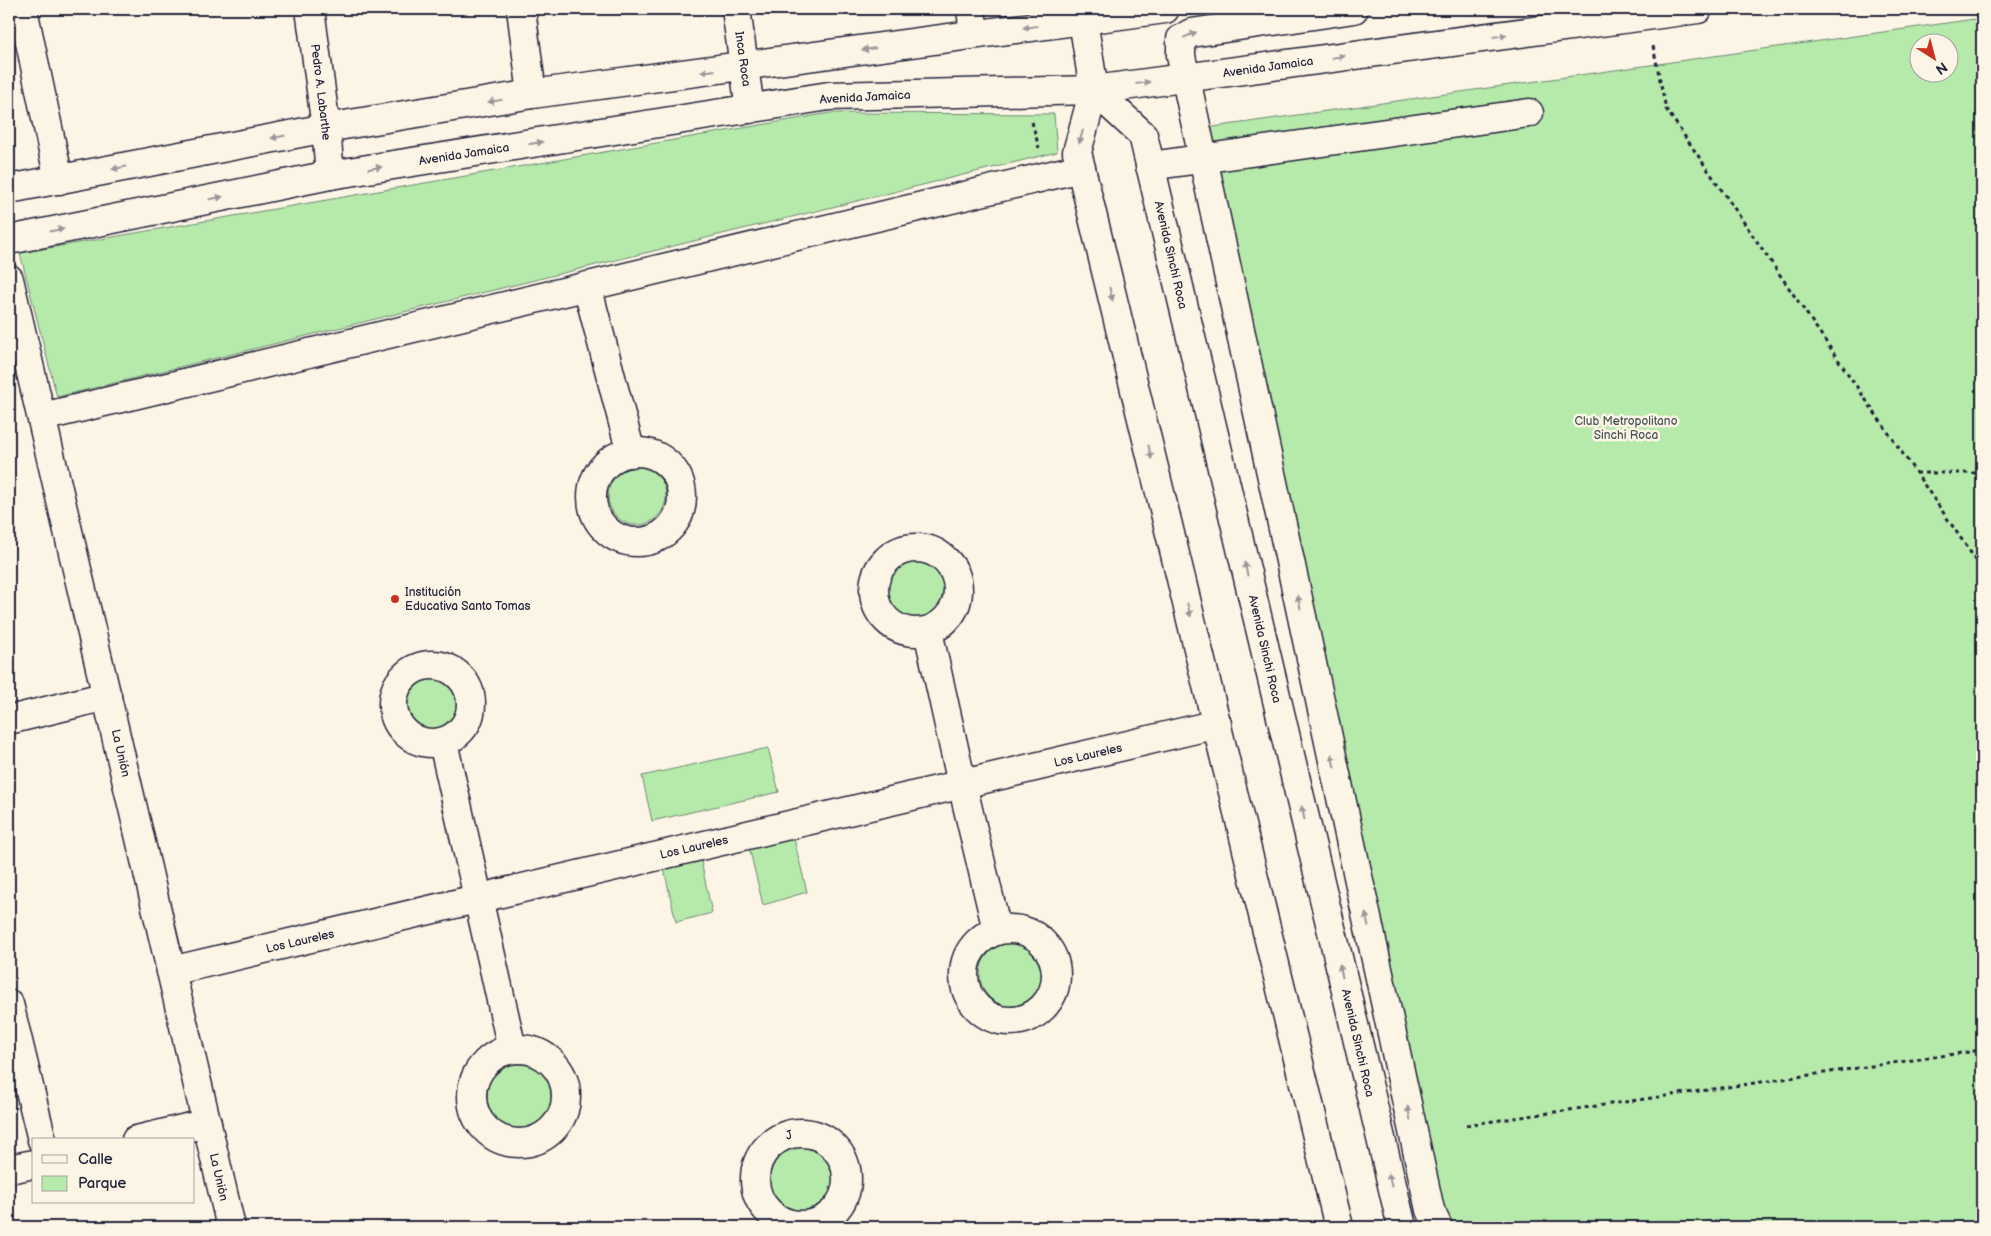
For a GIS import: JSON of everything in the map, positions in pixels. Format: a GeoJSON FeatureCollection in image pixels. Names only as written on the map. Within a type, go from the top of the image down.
{"type":"FeatureCollection","features":[{"type":"Feature","properties":{"kind":"main road"},"geometry":{"type":"LineString","coordinates":[[23,9],[58,180]]}},
{"type":"Feature","properties":{"kind":"main road","name":"Pedro A. Labarthe"},"geometry":{"type":"LineString","coordinates":[[310,9],[326,128],[330,175]]}},
{"type":"Feature","properties":{"kind":"main road"},"geometry":{"type":"LineString","coordinates":[[521,9],[532,94]]}},
{"type":"Feature","properties":{"kind":"main road","name":"Inca Roca"},"geometry":{"type":"LineString","coordinates":[[736,9],[750,109]]}},
{"type":"Feature","properties":{"kind":"main road"},"geometry":{"type":"LineString","coordinates":[[9,189],[326,128],[532,94],[744,66],[973,22],[1083,20],[1165,9]]}},
{"type":"Feature","properties":{"kind":"main road"},"geometry":{"type":"LineString","coordinates":[[1354,9],[1191,33],[1181,39],[1181,56],[1430,1210],[1438,1227]]}},
{"type":"Feature","properties":{"kind":"main road","name":"Avenida Jamaica"},"geometry":{"type":"LineString","coordinates":[[9,240],[330,175],[829,96],[1094,90],[1698,9]]}},
{"type":"Feature","properties":{"kind":"main road"},"geometry":{"type":"LineString","coordinates":[[1083,20],[1094,90],[1077,152],[1339,1227]]}},
{"type":"Feature","properties":{"kind":"main road","name":"Avenida Sinchi Roca"},"geometry":{"type":"LineString","coordinates":[[1094,90],[1143,135],[1402,1227]]}},
{"type":"Feature","properties":{"kind":"main road"},"geometry":{"type":"LineString","coordinates":[[1150,166],[1530,113]]}},
{"type":"Feature","properties":{"kind":"main road"},"geometry":{"type":"LineString","coordinates":[[42,417],[1081,168]]}},
{"type":"Feature","properties":{"kind":"main road","name":"La Unión"},"geometry":{"type":"LineString","coordinates":[[9,279],[231,1227]]}},
{"type":"Feature","properties":{"kind":"main road"},"geometry":{"type":"LineString","coordinates":[[587,286],[631,453]]}},
{"type":"Feature","properties":{"kind":"main road"},"geometry":{"type":"LineString","coordinates":[[928,631],[997,930]]}},
{"type":"Feature","properties":{"kind":"main road"},"geometry":{"type":"LineString","coordinates":[[9,720],[107,696]]}},
{"type":"Feature","properties":{"kind":"main road","name":"Los Laureles"},"geometry":{"type":"LineString","coordinates":[[172,971],[1217,724]]}},
{"type":"Feature","properties":{"kind":"main road"},"geometry":{"type":"LineString","coordinates":[[443,742],[512,1049]]}},
{"type":"Feature","properties":{"kind":"main road"},"geometry":{"type":"LineString","coordinates":[[9,1009],[41,1138]]}},
{"type":"Feature","properties":{"kind":"main road"},"geometry":{"type":"LineString","coordinates":[[144,1138],[207,1123]]}},
{"type":"Feature","properties":{"kind":"main road"},"geometry":{"type":"LineString","coordinates":[[9,1170],[32,1164]]}},
{"type":"Feature","properties":{"kind":"path"},"geometry":{"type":"LineString","coordinates":[[1647,16],[1666,109],[1982,569]]}},
{"type":"Feature","properties":{"kind":"path"},"geometry":{"type":"LineString","coordinates":[[1916,473],[1982,473]]}},
{"type":"Feature","properties":{"kind":"path"},"geometry":{"type":"LineString","coordinates":[[1466,1125],[1982,1050]]}},
{"type":"Feature","properties":{"kind":"green space","name":"Club Metropolitano Sinchi Roca"},"geometry":{"type":"Polygon","coordinates":[[[1982,18],[1982,1227],[1445,1227],[1199,129],[1982,18]]]}},
{"type":"Feature","properties":{"kind":"green space"},"geometry":{"type":"Polygon","coordinates":[[[830,113],[1054,114],[1057,152],[57,397],[20,253],[830,113]]]}},
{"type":"Feature","properties":{"kind":"green space"},"geometry":{"type":"Polygon","coordinates":[[[637,467],[648,469],[661,480],[666,496],[664,507],[653,520],[637,525],[626,523],[613,512],[608,496],[610,485],[621,472],[637,467]]]}},
{"type":"Feature","properties":{"kind":"green space"},"geometry":{"type":"Polygon","coordinates":[[[917,560],[934,565],[942,573],[947,590],[942,607],[934,615],[917,620],[900,615],[892,607],[887,590],[892,573],[900,565],[917,560]]]}},
{"type":"Feature","properties":{"kind":"green space"},"geometry":{"type":"Polygon","coordinates":[[[428,678],[438,678],[452,685],[459,699],[459,709],[452,723],[438,730],[428,730],[418,726],[411,719],[407,709],[407,699],[411,689],[418,682],[428,678]]]}},
{"type":"Feature","properties":{"kind":"green space"},"geometry":{"type":"Polygon","coordinates":[[[768,748],[779,792],[652,821],[642,776],[768,748]]]}},
{"type":"Feature","properties":{"kind":"green space"},"geometry":{"type":"Polygon","coordinates":[[[793,835],[807,892],[763,905],[749,847],[793,835]]]}},
{"type":"Feature","properties":{"kind":"green space"},"geometry":{"type":"Polygon","coordinates":[[[701,861],[712,913],[676,922],[664,869],[701,861]]]}},
{"type":"Feature","properties":{"kind":"green space"},"geometry":{"type":"Polygon","coordinates":[[[1006,943],[1018,943],[1035,952],[1042,963],[1044,975],[1042,987],[1035,998],[1018,1007],[1006,1007],[994,1002],[985,993],[980,981],[980,969],[985,957],[994,948],[1006,943]]]}},
{"type":"Feature","properties":{"kind":"green space"},"geometry":{"type":"Polygon","coordinates":[[[519,1064],[531,1066],[542,1073],[549,1084],[551,1096],[549,1108],[542,1119],[531,1126],[519,1128],[507,1126],[496,1119],[489,1108],[487,1096],[489,1084],[496,1073],[507,1066],[519,1064]]]}},
{"type":"Feature","properties":{"kind":"green space"},"geometry":{"type":"Polygon","coordinates":[[[795,1147],[807,1147],[824,1156],[831,1167],[833,1179],[831,1191],[824,1202],[807,1211],[795,1211],[783,1206],[774,1197],[769,1185],[769,1173],[774,1161],[783,1152],[795,1147]]]}},
{"type":"Feature","properties":{"kind":"place","name":"Institución Educativa Santo Tomas"},"geometry":{"type":"Point","coordinates":[395,599]}}]}
